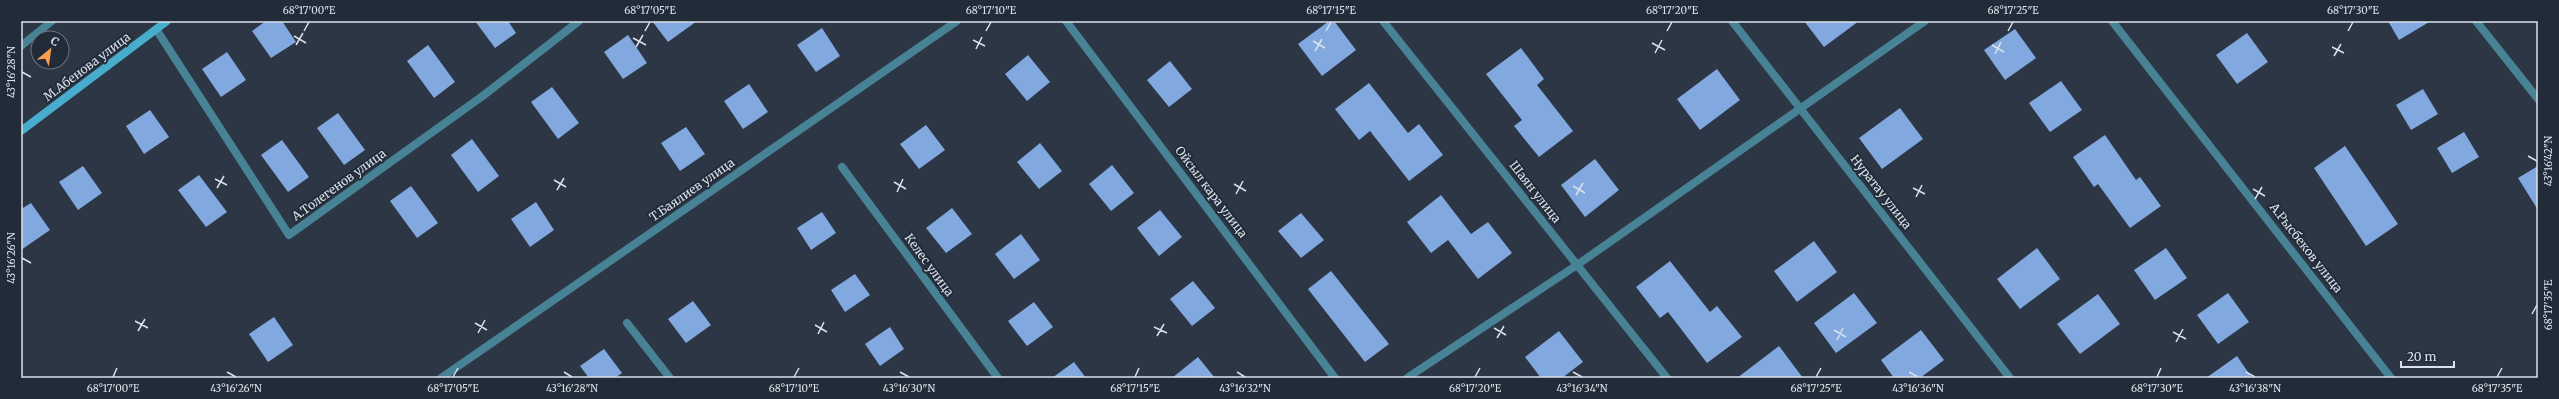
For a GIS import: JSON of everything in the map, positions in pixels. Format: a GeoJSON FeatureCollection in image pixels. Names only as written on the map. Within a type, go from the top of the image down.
{"type":"FeatureCollection","features":[{"type":"Feature","properties":{"kind":"main road","name":"М.Абенова улица"},"geometry":{"type":"LineString","coordinates":[[21,131],[167,21]]}},
{"type":"Feature","properties":{"kind":"street"},"geometry":{"type":"LineString","coordinates":[[21,46],[52,21]]}},
{"type":"Feature","properties":{"kind":"street","name":"А.Толегенов улица"},"geometry":{"type":"LineString","coordinates":[[156,29],[289,235],[484,95],[580,21]]}},
{"type":"Feature","properties":{"kind":"street","name":"Т.Баялиев улица"},"geometry":{"type":"LineString","coordinates":[[441,378],[957,21]]}},
{"type":"Feature","properties":{"kind":"street","name":"Ойсыл кара улица"},"geometry":{"type":"LineString","coordinates":[[1066,21],[1335,378]]}},
{"type":"Feature","properties":{"kind":"street","name":"Шаян улица"},"geometry":{"type":"LineString","coordinates":[[1382,21],[1667,378]]}},
{"type":"Feature","properties":{"kind":"street","name":"Нуратау улица"},"geometry":{"type":"LineString","coordinates":[[1732,21],[1800,106],[2010,378]]}},
{"type":"Feature","properties":{"kind":"street"},"geometry":{"type":"LineString","coordinates":[[1407,378],[1577,265],[1800,106],[1925,21]]}},
{"type":"Feature","properties":{"kind":"street","name":"А.Рысбеков улица"},"geometry":{"type":"LineString","coordinates":[[2112,21],[2391,378]]}},
{"type":"Feature","properties":{"kind":"street"},"geometry":{"type":"LineString","coordinates":[[2476,21],[2538,99]]}},
{"type":"Feature","properties":{"kind":"street","name":"Келес улица"},"geometry":{"type":"LineString","coordinates":[[842,166],[998,378]]}},
{"type":"Feature","properties":{"kind":"street"},"geometry":{"type":"LineString","coordinates":[[628,323],[670,378]]}},
{"type":"Feature","properties":{"kind":"building"},"geometry":{"type":"Polygon","coordinates":[[[266,21],[282,21],[296,42],[271,58],[252,31],[266,21]]]}},
{"type":"Feature","properties":{"kind":"building"},"geometry":{"type":"Polygon","coordinates":[[[475,21],[508,21],[516,33],[495,48],[475,21]]]}},
{"type":"Feature","properties":{"kind":"building"},"geometry":{"type":"Polygon","coordinates":[[[652,21],[697,21],[668,42],[652,21]]]}},
{"type":"Feature","properties":{"kind":"building"},"geometry":{"type":"Polygon","coordinates":[[[1329,21],[1334,21],[1356,50],[1322,76],[1298,44],[1329,21]]]}},
{"type":"Feature","properties":{"kind":"building"},"geometry":{"type":"Polygon","coordinates":[[[1804,21],[1859,21],[1824,47],[1804,21]]]}},
{"type":"Feature","properties":{"kind":"building"},"geometry":{"type":"Polygon","coordinates":[[[2388,21],[2431,21],[2399,40],[2388,21]]]}},
{"type":"Feature","properties":{"kind":"building"},"geometry":{"type":"Polygon","coordinates":[[[822,28],[840,56],[816,72],[797,45],[822,28]]]}},
{"type":"Feature","properties":{"kind":"building"},"geometry":{"type":"Polygon","coordinates":[[[2015,29],[2036,58],[2005,80],[1984,50],[2015,29]]]}},
{"type":"Feature","properties":{"kind":"building"},"geometry":{"type":"Polygon","coordinates":[[[2247,33],[2268,62],[2237,84],[2216,55],[2247,33]]]}},
{"type":"Feature","properties":{"kind":"building"},"geometry":{"type":"Polygon","coordinates":[[[628,35],[647,63],[623,79],[604,52],[628,35]]]}},
{"type":"Feature","properties":{"kind":"building"},"geometry":{"type":"Polygon","coordinates":[[[428,45],[455,82],[434,98],[407,61],[428,45]]]}},
{"type":"Feature","properties":{"kind":"building"},"geometry":{"type":"Polygon","coordinates":[[[1521,48],[1544,79],[1537,85],[1573,131],[1539,157],[1514,126],[1522,120],[1486,74],[1521,48]]]}},
{"type":"Feature","properties":{"kind":"building"},"geometry":{"type":"Polygon","coordinates":[[[227,52],[246,80],[221,97],[202,69],[227,52]]]}},
{"type":"Feature","properties":{"kind":"building"},"geometry":{"type":"Polygon","coordinates":[[[1028,55],[1050,82],[1027,101],[1005,74],[1028,55]]]}},
{"type":"Feature","properties":{"kind":"building"},"geometry":{"type":"Polygon","coordinates":[[[1170,61],[1192,89],[1169,107],[1147,80],[1170,61]]]}},
{"type":"Feature","properties":{"kind":"building"},"geometry":{"type":"Polygon","coordinates":[[[1717,69],[1740,100],[1700,130],[1677,99],[1717,69]]]}},
{"type":"Feature","properties":{"kind":"building"},"geometry":{"type":"Polygon","coordinates":[[[2061,81],[2082,110],[2050,132],[2029,103],[2061,81]]]}},
{"type":"Feature","properties":{"kind":"building"},"geometry":{"type":"Polygon","coordinates":[[[1369,83],[1408,133],[1419,124],[1443,155],[1409,181],[1370,131],[1359,140],[1335,109],[1369,83]]]}},
{"type":"Feature","properties":{"kind":"building"},"geometry":{"type":"Polygon","coordinates":[[[749,84],[768,112],[743,129],[724,101],[749,84]]]}},
{"type":"Feature","properties":{"kind":"building"},"geometry":{"type":"Polygon","coordinates":[[[552,87],[579,123],[558,139],[531,102],[552,87]]]}},
{"type":"Feature","properties":{"kind":"building"},"geometry":{"type":"Polygon","coordinates":[[[2423,89],[2438,114],[2411,130],[2396,105],[2423,89]]]}},
{"type":"Feature","properties":{"kind":"building"},"geometry":{"type":"Polygon","coordinates":[[[1900,108],[1923,139],[1882,169],[1859,138],[1900,108]]]}},
{"type":"Feature","properties":{"kind":"building"},"geometry":{"type":"Polygon","coordinates":[[[150,110],[169,137],[144,154],[126,126],[150,110]]]}},
{"type":"Feature","properties":{"kind":"building"},"geometry":{"type":"Polygon","coordinates":[[[338,113],[365,150],[344,165],[317,128],[338,113]]]}},
{"type":"Feature","properties":{"kind":"building"},"geometry":{"type":"Polygon","coordinates":[[[926,125],[945,150],[919,169],[900,144],[926,125]]]}},
{"type":"Feature","properties":{"kind":"building"},"geometry":{"type":"Polygon","coordinates":[[[686,127],[705,154],[680,171],[661,143],[686,127]]]}},
{"type":"Feature","properties":{"kind":"building"},"geometry":{"type":"Polygon","coordinates":[[[2464,132],[2479,157],[2452,173],[2437,148],[2464,132]]]}},
{"type":"Feature","properties":{"kind":"building"},"geometry":{"type":"Polygon","coordinates":[[[2105,135],[2136,180],[2140,177],[2161,206],[2130,228],[2098,184],[2094,187],[2073,157],[2105,135]]]}},
{"type":"Feature","properties":{"kind":"building"},"geometry":{"type":"Polygon","coordinates":[[[472,139],[499,176],[478,192],[451,155],[472,139]]]}},
{"type":"Feature","properties":{"kind":"building"},"geometry":{"type":"Polygon","coordinates":[[[282,140],[309,177],[288,192],[261,155],[282,140]]]}},
{"type":"Feature","properties":{"kind":"building"},"geometry":{"type":"Polygon","coordinates":[[[1040,143],[1062,171],[1039,189],[1017,162],[1040,143]]]}},
{"type":"Feature","properties":{"kind":"building"},"geometry":{"type":"Polygon","coordinates":[[[2345,146],[2398,224],[2366,246],[2314,168],[2345,146]]]}},
{"type":"Feature","properties":{"kind":"building"},"geometry":{"type":"Polygon","coordinates":[[[1595,159],[1619,190],[1585,217],[1561,185],[1595,159]]]}},
{"type":"Feature","properties":{"kind":"building"},"geometry":{"type":"Polygon","coordinates":[[[1112,165],[1134,193],[1111,211],[1089,184],[1112,165]]]}},
{"type":"Feature","properties":{"kind":"building"},"geometry":{"type":"Polygon","coordinates":[[[83,166],[102,193],[78,210],[59,182],[83,166]]]}},
{"type":"Feature","properties":{"kind":"building"},"geometry":{"type":"Polygon","coordinates":[[[2538,166],[2538,210],[2518,178],[2538,166]]]}},
{"type":"Feature","properties":{"kind":"building"},"geometry":{"type":"Polygon","coordinates":[[[199,175],[227,212],[206,227],[178,190],[199,175]]]}},
{"type":"Feature","properties":{"kind":"building"},"geometry":{"type":"Polygon","coordinates":[[[411,186],[438,223],[417,238],[390,201],[411,186]]]}},
{"type":"Feature","properties":{"kind":"building"},"geometry":{"type":"Polygon","coordinates":[[[1441,195],[1471,234],[1488,222],[1512,253],[1478,279],[1448,240],[1431,253],[1407,222],[1441,195]]]}},
{"type":"Feature","properties":{"kind":"building"},"geometry":{"type":"Polygon","coordinates":[[[536,202],[554,230],[530,247],[511,219],[536,202]]]}},
{"type":"Feature","properties":{"kind":"building"},"geometry":{"type":"Polygon","coordinates":[[[31,203],[50,230],[21,250],[21,209],[31,203]]]}},
{"type":"Feature","properties":{"kind":"building"},"geometry":{"type":"Polygon","coordinates":[[[952,208],[972,234],[946,253],[926,228],[952,208]]]}},
{"type":"Feature","properties":{"kind":"building"},"geometry":{"type":"Polygon","coordinates":[[[1160,210],[1182,237],[1159,256],[1137,228],[1160,210]]]}},
{"type":"Feature","properties":{"kind":"building"},"geometry":{"type":"Polygon","coordinates":[[[822,212],[836,233],[811,250],[797,228],[822,212]]]}},
{"type":"Feature","properties":{"kind":"building"},"geometry":{"type":"Polygon","coordinates":[[[1301,213],[1324,240],[1301,258],[1278,231],[1301,213]]]}},
{"type":"Feature","properties":{"kind":"building"},"geometry":{"type":"Polygon","coordinates":[[[1021,234],[1040,260],[1014,279],[995,254],[1021,234]]]}},
{"type":"Feature","properties":{"kind":"building"},"geometry":{"type":"Polygon","coordinates":[[[1814,241],[1837,272],[1797,302],[1774,271],[1814,241]]]}},
{"type":"Feature","properties":{"kind":"building"},"geometry":{"type":"Polygon","coordinates":[[[2037,248],[2060,279],[2020,309],[1997,279],[2037,248]]]}},
{"type":"Feature","properties":{"kind":"building"},"geometry":{"type":"Polygon","coordinates":[[[2166,248],[2187,278],[2155,300],[2134,270],[2166,248]]]}},
{"type":"Feature","properties":{"kind":"building"},"geometry":{"type":"Polygon","coordinates":[[[1670,261],[1710,312],[1717,306],[1742,337],[1707,363],[1668,312],[1660,318],[1636,287],[1670,261]]]}},
{"type":"Feature","properties":{"kind":"building"},"geometry":{"type":"Polygon","coordinates":[[[1331,271],[1389,344],[1365,362],[1308,289],[1331,271]]]}},
{"type":"Feature","properties":{"kind":"building"},"geometry":{"type":"Polygon","coordinates":[[[855,274],[870,295],[845,312],[831,290],[855,274]]]}},
{"type":"Feature","properties":{"kind":"building"},"geometry":{"type":"Polygon","coordinates":[[[1193,281],[1215,308],[1192,326],[1170,299],[1193,281]]]}},
{"type":"Feature","properties":{"kind":"building"},"geometry":{"type":"Polygon","coordinates":[[[1854,293],[1877,323],[1836,353],[1814,323],[1854,293]]]}},
{"type":"Feature","properties":{"kind":"building"},"geometry":{"type":"Polygon","coordinates":[[[2228,293],[2249,322],[2218,344],[2197,315],[2228,293]]]}},
{"type":"Feature","properties":{"kind":"building"},"geometry":{"type":"Polygon","coordinates":[[[2098,294],[2120,324],[2080,354],[2057,324],[2098,294]]]}},
{"type":"Feature","properties":{"kind":"building"},"geometry":{"type":"Polygon","coordinates":[[[693,301],[711,325],[686,343],[668,319],[693,301]]]}},
{"type":"Feature","properties":{"kind":"building"},"geometry":{"type":"Polygon","coordinates":[[[1034,302],[1053,327],[1027,346],[1008,321],[1034,302]]]}},
{"type":"Feature","properties":{"kind":"building"},"geometry":{"type":"Polygon","coordinates":[[[274,317],[293,345],[268,362],[249,334],[274,317]]]}},
{"type":"Feature","properties":{"kind":"building"},"geometry":{"type":"Polygon","coordinates":[[[890,327],[904,349],[880,366],[865,344],[890,327]]]}},
{"type":"Feature","properties":{"kind":"building"},"geometry":{"type":"Polygon","coordinates":[[[1921,330],[1944,360],[1920,378],[1894,378],[1881,360],[1921,330]]]}},
{"type":"Feature","properties":{"kind":"building"},"geometry":{"type":"Polygon","coordinates":[[[1559,331],[1583,362],[1562,378],[1541,378],[1525,357],[1559,331]]]}},
{"type":"Feature","properties":{"kind":"building"},"geometry":{"type":"Polygon","coordinates":[[[1779,346],[1803,378],[1737,378],[1779,346]]]}},
{"type":"Feature","properties":{"kind":"building"},"geometry":{"type":"Polygon","coordinates":[[[604,349],[622,373],[615,378],[589,378],[580,366],[604,349]]]}},
{"type":"Feature","properties":{"kind":"building"},"geometry":{"type":"Polygon","coordinates":[[[2237,356],[2252,378],[2206,378],[2237,356]]]}},
{"type":"Feature","properties":{"kind":"building"},"geometry":{"type":"Polygon","coordinates":[[[1198,357],[1215,378],[1172,378],[1198,357]]]}},
{"type":"Feature","properties":{"kind":"building"},"geometry":{"type":"Polygon","coordinates":[[[1074,362],[1086,378],[1052,378],[1074,362]]]}}]}
